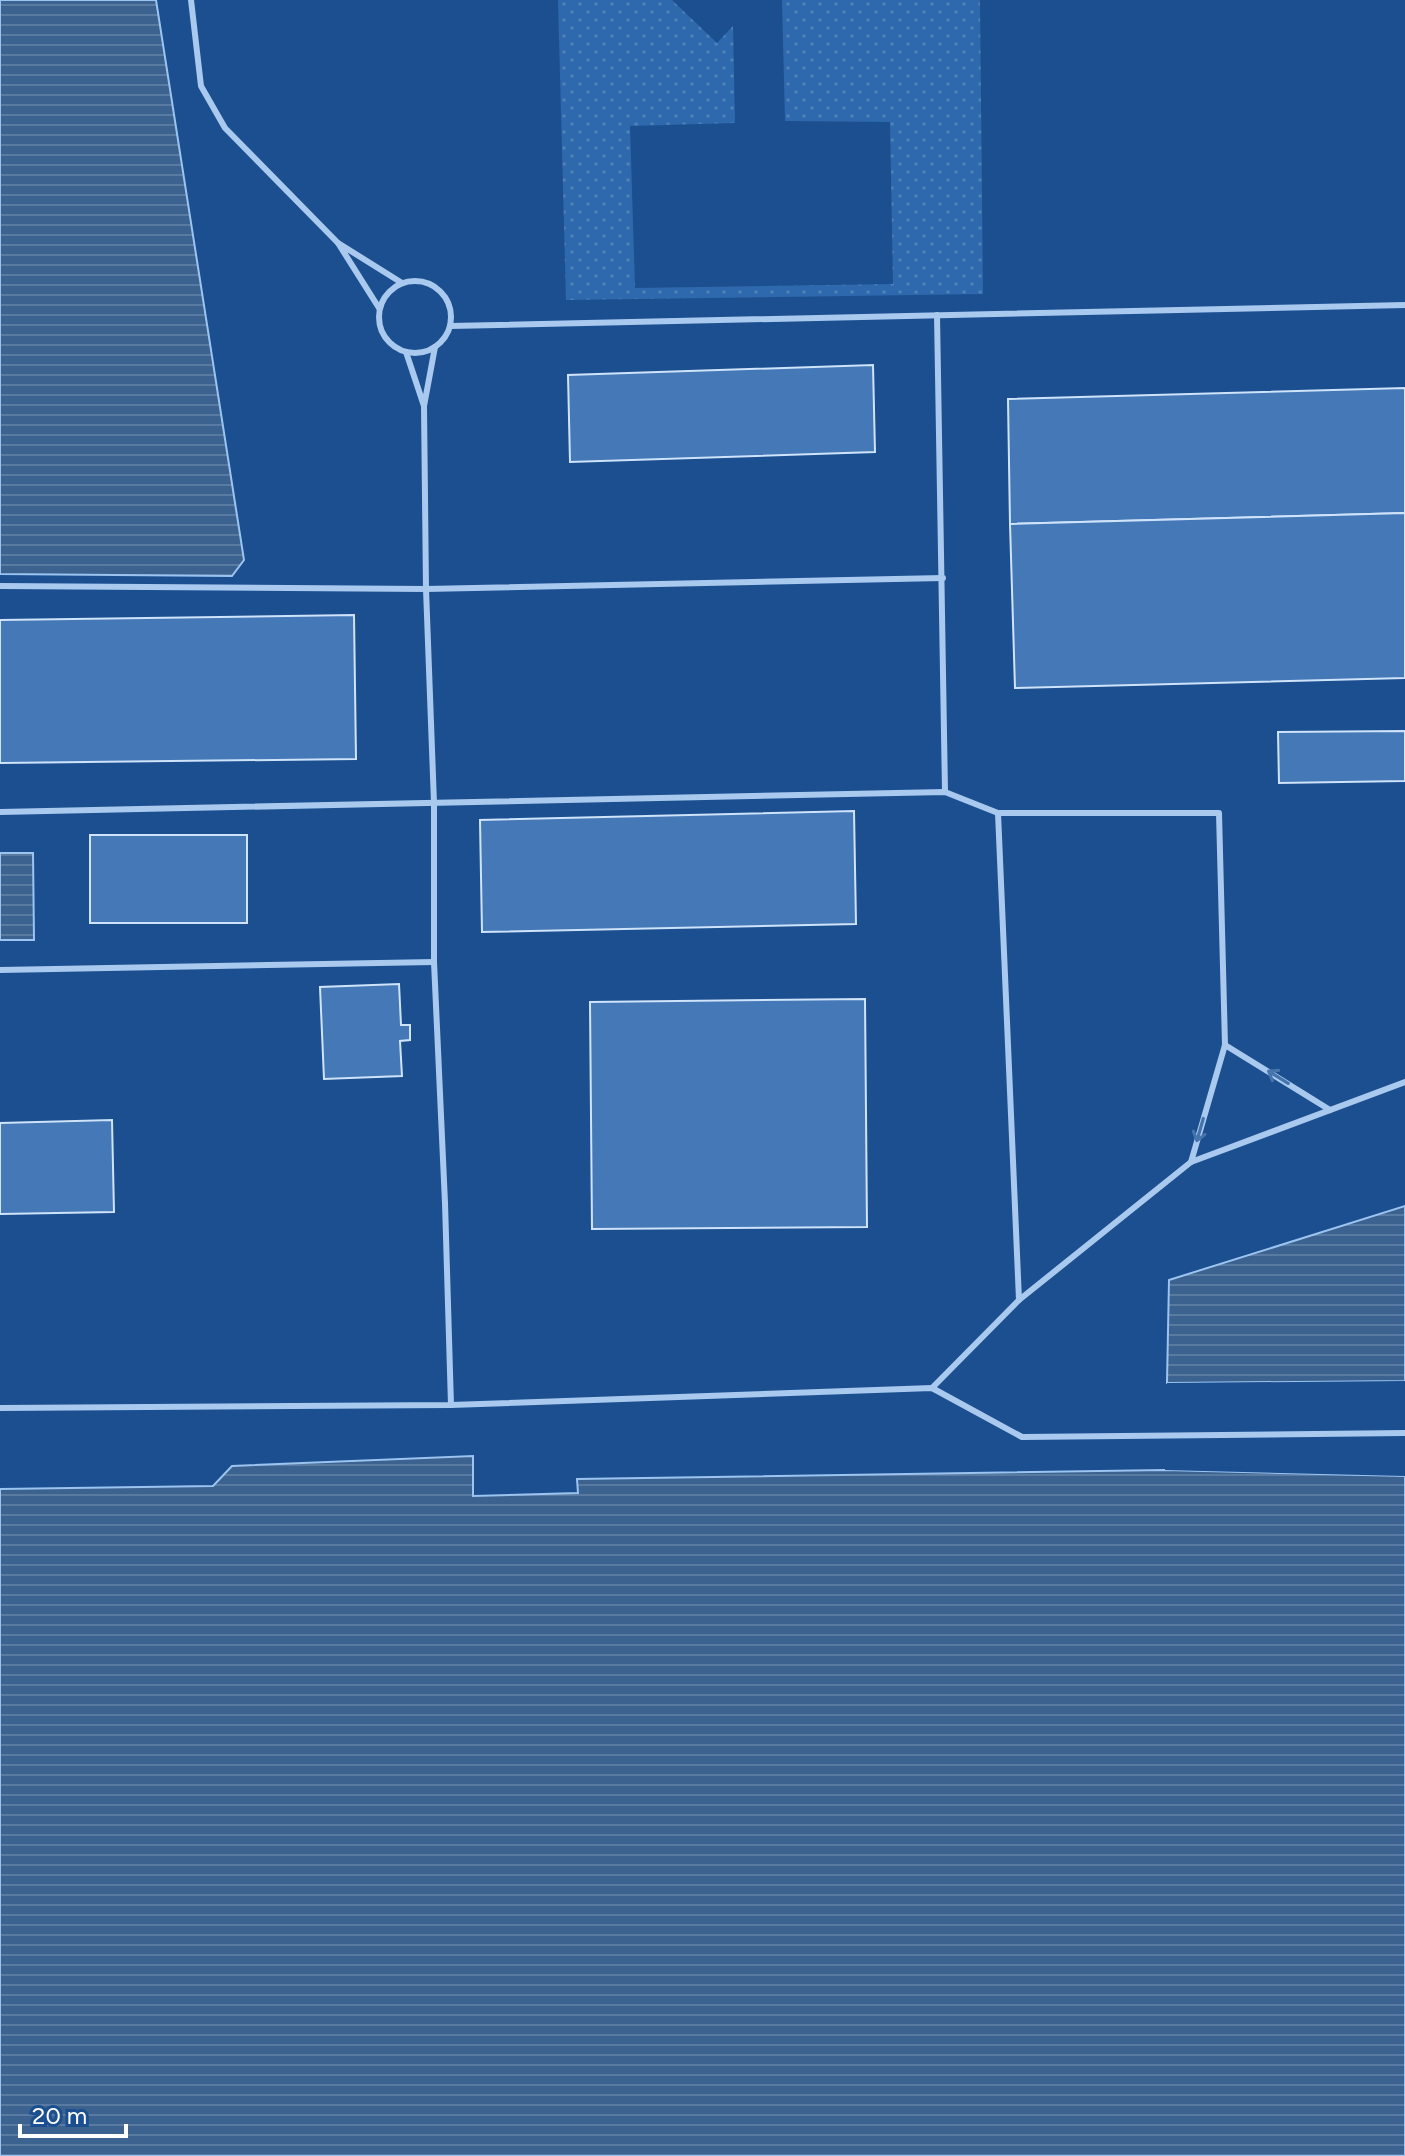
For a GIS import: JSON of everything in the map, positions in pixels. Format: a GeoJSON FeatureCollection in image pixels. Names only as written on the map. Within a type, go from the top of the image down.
{"type":"FeatureCollection","features":[{"type":"Feature","properties":{"kind":"lane"},"geometry":{"type":"LineString","coordinates":[[191,0],[201,86],[225,128],[338,243],[379,308]]}},
{"type":"Feature","properties":{"kind":"lane"},"geometry":{"type":"LineString","coordinates":[[338,243],[402,283]]}},
{"type":"Feature","properties":{"kind":"lane"},"geometry":{"type":"LineString","coordinates":[[424,282],[443,294],[449,304],[450,326],[442,342],[435,347],[416,353],[406,352],[395,348],[387,340],[378,320],[379,308],[383,297],[402,283],[424,282]]}},
{"type":"Feature","properties":{"kind":"lane"},"geometry":{"type":"LineString","coordinates":[[450,326],[1405,305]]}},
{"type":"Feature","properties":{"kind":"lane"},"geometry":{"type":"LineString","coordinates":[[937,315],[945,792]]}},
{"type":"Feature","properties":{"kind":"lane"},"geometry":{"type":"LineString","coordinates":[[435,347],[424,406],[426,589],[434,803],[434,962],[451,1405]]}},
{"type":"Feature","properties":{"kind":"lane"},"geometry":{"type":"LineString","coordinates":[[406,352],[424,406]]}},
{"type":"Feature","properties":{"kind":"lane"},"geometry":{"type":"LineString","coordinates":[[0,586],[426,589],[943,578]]}},
{"type":"Feature","properties":{"kind":"lane"},"geometry":{"type":"LineString","coordinates":[[0,812],[945,792],[998,813],[1219,813],[1225,1045],[1191,1162]]}},
{"type":"Feature","properties":{"kind":"lane"},"geometry":{"type":"LineString","coordinates":[[998,813],[1019,1300]]}},
{"type":"Feature","properties":{"kind":"lane"},"geometry":{"type":"LineString","coordinates":[[0,970],[434,962]]}},
{"type":"Feature","properties":{"kind":"lane"},"geometry":{"type":"LineString","coordinates":[[1225,1045],[1330,1110]]}},
{"type":"Feature","properties":{"kind":"lane"},"geometry":{"type":"LineString","coordinates":[[932,1388],[1019,1300],[1191,1162],[1405,1082]]}},
{"type":"Feature","properties":{"kind":"lane"},"geometry":{"type":"LineString","coordinates":[[0,1408],[451,1405],[932,1388],[1022,1437],[1405,1433]]}},
{"type":"Feature","properties":{"kind":"shaded area"},"geometry":{"type":"Polygon","coordinates":[[[0,0],[156,0],[244,560],[232,576],[0,574],[0,0]]]}},
{"type":"Feature","properties":{"kind":"shaded area"},"geometry":{"type":"Polygon","coordinates":[[[558,0],[672,0],[717,43],[733,26],[735,123],[630,126],[635,288],[893,284],[890,122],[785,121],[782,0],[980,0],[983,294],[566,300],[558,0]]]}},
{"type":"Feature","properties":{"kind":"shaded area"},"geometry":{"type":"Polygon","coordinates":[[[0,853],[33,853],[34,940],[0,940],[0,853]]]}},
{"type":"Feature","properties":{"kind":"shaded area"},"geometry":{"type":"Polygon","coordinates":[[[1405,1206],[1405,1381],[1167,1383],[1169,1280],[1405,1206]]]}},
{"type":"Feature","properties":{"kind":"shaded area"},"geometry":{"type":"Polygon","coordinates":[[[473,1456],[473,1496],[578,1493],[577,1479],[1165,1470],[1405,1476],[1405,2156],[0,2156],[0,1489],[213,1486],[232,1466],[473,1456]]]}},
{"type":"Feature","properties":{"kind":"pier"},"geometry":{"type":"Polygon","coordinates":[[[1405,1381],[1405,1385],[1166,1387],[1167,1383],[1405,1381]]]}},
{"type":"Feature","properties":{"kind":"pier"},"geometry":{"type":"Polygon","coordinates":[[[1165,1466],[1405,1472],[1405,1476],[1165,1470],[1165,1466]]]}},
{"type":"Feature","properties":{"kind":"building"},"geometry":{"type":"Polygon","coordinates":[[[873,365],[875,452],[570,462],[568,375],[873,365]]]}},
{"type":"Feature","properties":{"kind":"building"},"geometry":{"type":"Polygon","coordinates":[[[1405,388],[1405,513],[1010,524],[1008,399],[1405,388]]]}},
{"type":"Feature","properties":{"kind":"building"},"geometry":{"type":"Polygon","coordinates":[[[1405,513],[1405,678],[1015,688],[1010,524],[1405,513]]]}},
{"type":"Feature","properties":{"kind":"building"},"geometry":{"type":"Polygon","coordinates":[[[354,615],[356,759],[0,763],[0,620],[354,615]]]}},
{"type":"Feature","properties":{"kind":"building"},"geometry":{"type":"Polygon","coordinates":[[[1405,731],[1405,781],[1279,783],[1278,732],[1405,731]]]}},
{"type":"Feature","properties":{"kind":"building"},"geometry":{"type":"Polygon","coordinates":[[[854,811],[856,924],[482,932],[480,820],[854,811]]]}},
{"type":"Feature","properties":{"kind":"building"},"geometry":{"type":"Polygon","coordinates":[[[90,835],[247,835],[247,923],[90,923],[90,835]]]}},
{"type":"Feature","properties":{"kind":"building"},"geometry":{"type":"Polygon","coordinates":[[[399,984],[401,1025],[410,1025],[410,1040],[400,1041],[402,1076],[324,1079],[320,987],[399,984]]]}},
{"type":"Feature","properties":{"kind":"building"},"geometry":{"type":"Polygon","coordinates":[[[865,999],[867,1227],[592,1229],[590,1002],[865,999]]]}},
{"type":"Feature","properties":{"kind":"building"},"geometry":{"type":"Polygon","coordinates":[[[112,1120],[114,1212],[0,1214],[0,1123],[112,1120]]]}}]}
